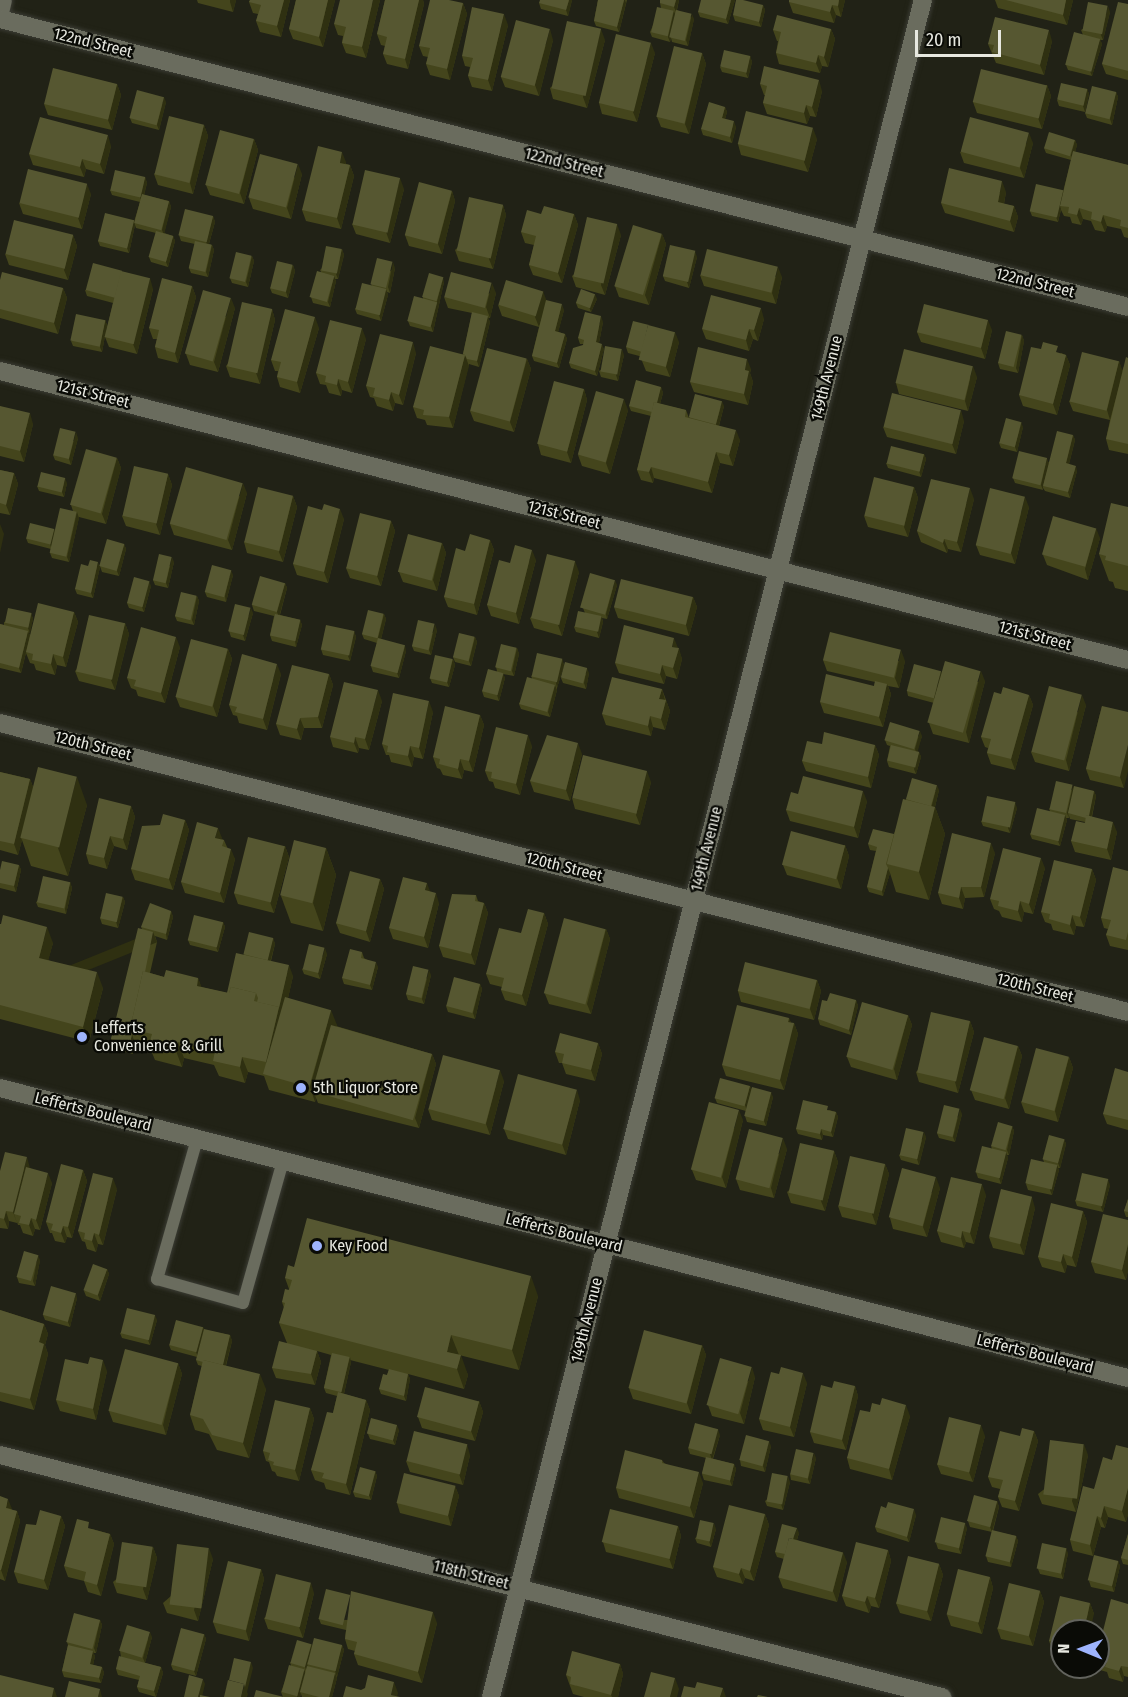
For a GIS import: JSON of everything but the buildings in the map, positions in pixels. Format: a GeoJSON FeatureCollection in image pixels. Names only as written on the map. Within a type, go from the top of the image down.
{"type":"FeatureCollection","features":[{"type":"Feature","properties":{"kind":"street"},"geometry":{"type":"LineString","coordinates":[[0,12],[3,0]]}},
{"type":"Feature","properties":{"kind":"street","name":"149th Avenue"},"geometry":{"type":"LineString","coordinates":[[491,1697],[923,0]]}},
{"type":"Feature","properties":{"kind":"street","name":"122nd Street"},"geometry":{"type":"LineString","coordinates":[[0,19],[1128,307]]}},
{"type":"Feature","properties":{"kind":"street","name":"121st Street"},"geometry":{"type":"LineString","coordinates":[[0,371],[1128,660]]}},
{"type":"Feature","properties":{"kind":"street","name":"120th Street"},"geometry":{"type":"LineString","coordinates":[[0,723],[1128,1012]]}},
{"type":"Feature","properties":{"kind":"street","name":"Lefferts Boulevard"},"geometry":{"type":"LineString","coordinates":[[0,1089],[1128,1378]]}},
{"type":"Feature","properties":{"kind":"street","name":"118th Street"},"geometry":{"type":"LineString","coordinates":[[0,1455],[942,1697]]}},
{"type":"Feature","properties":{"kind":"lane"},"geometry":{"type":"LineString","coordinates":[[196,1139],[157,1278],[243,1303],[283,1161]]}},
{"type":"Feature","properties":{"kind":"place","name":"Lefferts Convenience & Grill"},"geometry":{"type":"Point","coordinates":[82,1037]}},
{"type":"Feature","properties":{"kind":"place","name":"5th Liquor Store"},"geometry":{"type":"Point","coordinates":[301,1088]}},
{"type":"Feature","properties":{"kind":"place","name":"Key Food"},"geometry":{"type":"Point","coordinates":[317,1246]}}]}
